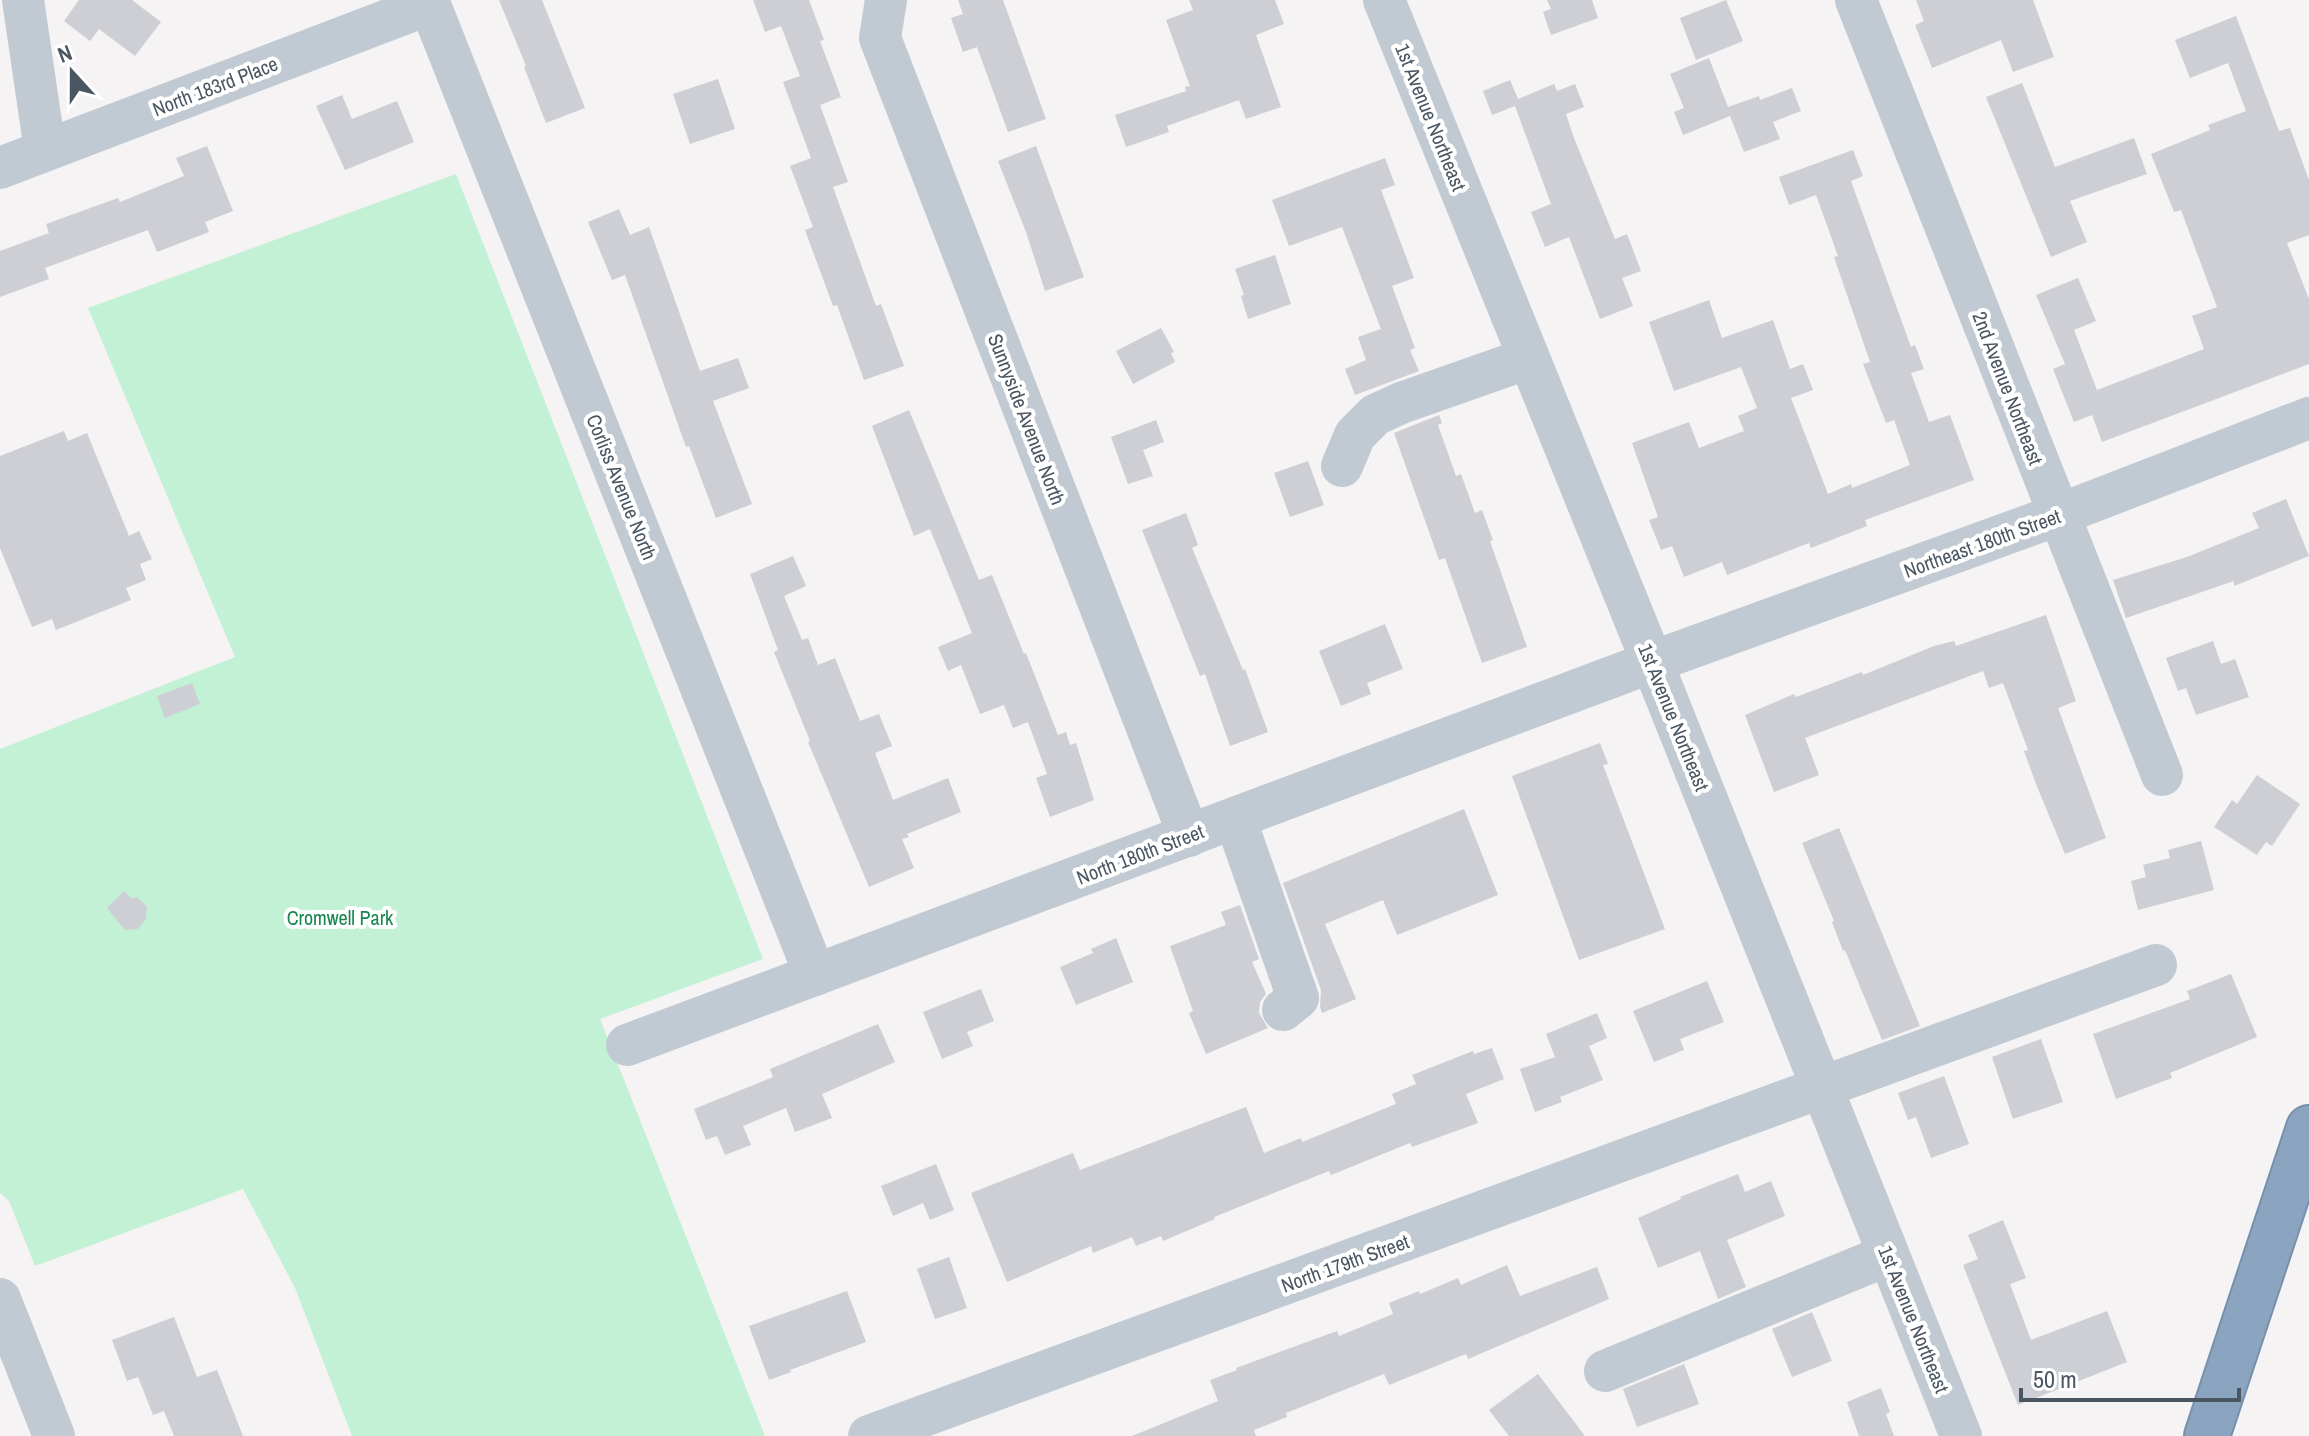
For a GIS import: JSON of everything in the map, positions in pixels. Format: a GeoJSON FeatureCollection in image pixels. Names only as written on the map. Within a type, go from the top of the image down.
{"type":"FeatureCollection","features":[{"type":"Feature","properties":{"kind":"highway"},"geometry":{"type":"LineString","coordinates":[[2207,1436],[2309,1128]]}},
{"type":"Feature","properties":{"kind":"street"},"geometry":{"type":"LineString","coordinates":[[23,0],[45,150]]}},
{"type":"Feature","properties":{"kind":"street","name":"Sunnyside Avenue North"},"geometry":{"type":"LineString","coordinates":[[886,0],[880,38],[1189,836]]}},
{"type":"Feature","properties":{"kind":"street","name":"1st Avenue Northeast"},"geometry":{"type":"LineString","coordinates":[[1384,0],[1961,1436]]}},
{"type":"Feature","properties":{"kind":"street","name":"2nd Avenue Northeast"},"geometry":{"type":"LineString","coordinates":[[1856,0],[2162,775]]}},
{"type":"Feature","properties":{"kind":"street","name":"North 183rd Place"},"geometry":{"type":"LineString","coordinates":[[0,168],[429,2]]}},
{"type":"Feature","properties":{"kind":"street","name":"Corliss Avenue North"},"geometry":{"type":"LineString","coordinates":[[429,2],[815,975]]}},
{"type":"Feature","properties":{"kind":"street"},"geometry":{"type":"LineString","coordinates":[[1342,466],[1355,435],[1375,415],[1529,358]]}},
{"type":"Feature","properties":{"kind":"street","name":"Northeast 180th Street"},"geometry":{"type":"LineString","coordinates":[[1652,662],[2058,515],[2309,418]]}},
{"type":"Feature","properties":{"kind":"street","name":"North 180th Street"},"geometry":{"type":"LineString","coordinates":[[627,1045],[1652,662]]}},
{"type":"Feature","properties":{"kind":"street"},"geometry":{"type":"LineString","coordinates":[[1235,818],[1298,998],[1283,1010]]}},
{"type":"Feature","properties":{"kind":"street","name":"North 179th Street"},"geometry":{"type":"LineString","coordinates":[[869,1436],[2156,965]]}},
{"type":"Feature","properties":{"kind":"street"},"geometry":{"type":"LineString","coordinates":[[1605,1371],[1888,1255]]}},
{"type":"Feature","properties":{"kind":"street"},"geometry":{"type":"LineString","coordinates":[[0,1299],[54,1436]]}},
{"type":"Feature","properties":{"kind":"green space","name":"Cromwell Park"},"geometry":{"type":"Polygon","coordinates":[[[456,174],[763,959],[600,1019],[765,1436],[352,1436],[295,1288],[243,1189],[35,1266],[9,1201],[0,1193],[0,749],[235,657],[88,308],[456,174]]]}},
{"type":"Feature","properties":{"kind":"building"},"geometry":{"type":"Polygon","coordinates":[[[79,0],[132,0],[161,22],[135,56],[99,29],[90,41],[64,21],[79,0]]]}},
{"type":"Feature","properties":{"kind":"building"},"geometry":{"type":"Polygon","coordinates":[[[499,0],[542,0],[585,108],[546,123],[499,0]]]}},
{"type":"Feature","properties":{"kind":"building"},"geometry":{"type":"Polygon","coordinates":[[[753,0],[809,0],[841,97],[820,105],[848,182],[833,187],[876,306],[881,304],[904,366],[864,380],[837,305],[833,306],[805,230],[813,227],[790,166],[811,158],[783,82],[800,76],[781,26],[765,32],[753,0]]]}},
{"type":"Feature","properties":{"kind":"building"},"geometry":{"type":"Polygon","coordinates":[[[958,0],[1003,0],[1046,119],[1008,132],[977,47],[963,52],[951,18],[963,14],[958,0]]]}},
{"type":"Feature","properties":{"kind":"building"},"geometry":{"type":"Polygon","coordinates":[[[1189,0],[1275,0],[1284,24],[1256,35],[1281,107],[1246,119],[1239,100],[1167,126],[1169,132],[1126,147],[1115,115],[1186,91],[1185,87],[1190,86],[1166,20],[1193,10],[1189,0]]]}},
{"type":"Feature","properties":{"kind":"building"},"geometry":{"type":"Polygon","coordinates":[[[1547,0],[1592,0],[1598,18],[1551,35],[1543,12],[1551,9],[1547,0]]]}},
{"type":"Feature","properties":{"kind":"building"},"geometry":{"type":"Polygon","coordinates":[[[1726,0],[1743,41],[1696,60],[1680,18],[1726,0]]]}},
{"type":"Feature","properties":{"kind":"building"},"geometry":{"type":"Polygon","coordinates":[[[1916,0],[2033,0],[2054,57],[2013,72],[2001,40],[1932,68],[1915,25],[1924,21],[1916,0]]]}},
{"type":"Feature","properties":{"kind":"building"},"geometry":{"type":"Polygon","coordinates":[[[2236,16],[2279,131],[2290,128],[2309,180],[2309,235],[2287,243],[2309,299],[2309,364],[2102,442],[2092,415],[2074,422],[2053,369],[2065,364],[2036,295],[2078,278],[2096,321],[2074,330],[2097,390],[2204,349],[2192,316],[2217,307],[2181,210],[2174,212],[2151,154],[2210,130],[2208,125],[2246,111],[2228,63],[2190,78],[2175,40],[2236,16]]]}},
{"type":"Feature","properties":{"kind":"building"},"geometry":{"type":"Polygon","coordinates":[[[1709,58],[1728,107],[1792,88],[1801,111],[1773,122],[1780,139],[1744,152],[1730,116],[1683,135],[1674,112],[1684,108],[1670,74],[1709,58]]]}},
{"type":"Feature","properties":{"kind":"building"},"geometry":{"type":"Polygon","coordinates":[[[718,79],[735,129],[690,144],[673,94],[718,79]]]}},
{"type":"Feature","properties":{"kind":"building"},"geometry":{"type":"Polygon","coordinates":[[[1510,80],[1518,99],[1554,84],[1557,91],[1575,84],[1584,107],[1566,114],[1574,138],[1615,239],[1627,234],[1641,271],[1622,278],[1633,306],[1600,319],[1569,237],[1545,247],[1531,212],[1551,204],[1515,106],[1492,115],[1483,91],[1510,80]]]}},
{"type":"Feature","properties":{"kind":"building"},"geometry":{"type":"Polygon","coordinates":[[[2022,83],[2055,167],[2134,138],[2147,174],[2070,201],[2087,242],[2051,257],[1986,97],[2022,83]]]}},
{"type":"Feature","properties":{"kind":"building"},"geometry":{"type":"Polygon","coordinates":[[[342,95],[352,119],[397,101],[414,142],[345,170],[316,106],[342,95]]]}},
{"type":"Feature","properties":{"kind":"building"},"geometry":{"type":"Polygon","coordinates":[[[207,146],[233,211],[205,222],[209,232],[157,252],[148,230],[45,268],[49,279],[0,297],[0,251],[49,233],[46,224],[118,198],[120,202],[184,176],[176,158],[207,146]]]}},
{"type":"Feature","properties":{"kind":"building"},"geometry":{"type":"Polygon","coordinates":[[[1036,146],[1084,277],[1045,291],[998,161],[1036,146]]]}},
{"type":"Feature","properties":{"kind":"building"},"geometry":{"type":"Polygon","coordinates":[[[1853,150],[1863,176],[1851,181],[1911,347],[1915,345],[1924,369],[1911,373],[1929,422],[1950,415],[1974,480],[1865,520],[1867,526],[1811,548],[1809,543],[1727,575],[1722,562],[1684,577],[1672,546],[1661,550],[1649,520],[1658,517],[1632,443],[1689,422],[1699,448],[1744,431],[1738,416],[1757,408],[1741,367],[1674,391],[1649,322],[1709,300],[1722,338],[1773,320],[1790,369],[1803,364],[1813,390],[1791,398],[1828,494],[1910,465],[1894,420],[1886,423],[1863,364],[1870,362],[1816,195],[1789,205],[1779,177],[1853,150]]]}},
{"type":"Feature","properties":{"kind":"building"},"geometry":{"type":"Polygon","coordinates":[[[1385,158],[1395,185],[1381,190],[1414,278],[1392,286],[1415,348],[1410,350],[1419,371],[1355,395],[1345,369],[1366,360],[1358,337],[1381,329],[1342,227],[1289,246],[1272,200],[1385,158]]]}},
{"type":"Feature","properties":{"kind":"building"},"geometry":{"type":"Polygon","coordinates":[[[619,209],[630,235],[649,227],[700,371],[738,358],[749,388],[713,401],[752,504],[716,518],[689,446],[686,447],[625,275],[612,280],[588,222],[619,209]]]}},
{"type":"Feature","properties":{"kind":"building"},"geometry":{"type":"Polygon","coordinates":[[[1275,255],[1291,304],[1248,319],[1235,269],[1275,255]]]}},
{"type":"Feature","properties":{"kind":"building"},"geometry":{"type":"Polygon","coordinates":[[[1161,328],[1174,352],[1171,353],[1175,362],[1133,384],[1116,351],[1161,328]]]}},
{"type":"Feature","properties":{"kind":"building"},"geometry":{"type":"Polygon","coordinates":[[[909,410],[979,580],[992,575],[1058,735],[1066,732],[1070,745],[1076,743],[1094,800],[1050,817],[1036,778],[1047,774],[1028,722],[1013,728],[1004,705],[980,714],[961,665],[948,671],[938,647],[972,633],[930,529],[914,536],[872,426],[909,410]]]}},
{"type":"Feature","properties":{"kind":"building"},"geometry":{"type":"Polygon","coordinates":[[[1439,415],[1442,423],[1438,425],[1456,476],[1461,474],[1475,513],[1482,510],[1527,647],[1482,663],[1445,558],[1439,560],[1394,433],[1439,415]]]}},
{"type":"Feature","properties":{"kind":"building"},"geometry":{"type":"Polygon","coordinates":[[[1156,420],[1164,442],[1143,450],[1153,476],[1128,484],[1111,437],[1156,420]]]}},
{"type":"Feature","properties":{"kind":"building"},"geometry":{"type":"Polygon","coordinates":[[[64,431],[68,441],[87,433],[129,536],[139,531],[152,559],[140,564],[146,580],[126,588],[131,600],[56,630],[52,619],[32,627],[0,548],[0,456],[64,431]]]}},
{"type":"Feature","properties":{"kind":"building"},"geometry":{"type":"Polygon","coordinates":[[[1308,461],[1324,505],[1290,517],[1274,473],[1308,461]]]}},
{"type":"Feature","properties":{"kind":"building"},"geometry":{"type":"Polygon","coordinates":[[[2286,499],[2309,556],[2234,586],[2234,581],[2126,618],[2113,580],[2187,557],[2259,528],[2252,513],[2286,499]]]}},
{"type":"Feature","properties":{"kind":"building"},"geometry":{"type":"Polygon","coordinates":[[[1186,513],[1198,545],[1192,548],[1245,669],[1268,732],[1230,746],[1205,674],[1200,676],[1142,530],[1186,513]]]}},
{"type":"Feature","properties":{"kind":"building"},"geometry":{"type":"Polygon","coordinates":[[[793,556],[806,586],[784,596],[802,640],[808,638],[818,665],[835,658],[860,721],[879,714],[892,746],[875,753],[893,800],[948,778],[961,812],[907,834],[909,837],[902,839],[914,868],[869,887],[808,742],[774,652],[778,650],[750,574],[793,556]]]}},
{"type":"Feature","properties":{"kind":"building"},"geometry":{"type":"Polygon","coordinates":[[[2046,615],[2076,701],[2058,708],[2106,838],[2065,854],[2024,751],[2028,750],[2003,683],[1989,688],[1983,671],[1805,738],[1819,775],[1774,792],[1745,715],[1794,694],[1796,697],[1862,672],[1863,675],[1934,646],[1954,641],[1956,646],[2046,615]]]}},
{"type":"Feature","properties":{"kind":"building"},"geometry":{"type":"Polygon","coordinates":[[[1385,624],[1403,669],[1367,683],[1371,694],[1341,706],[1319,651],[1385,624]]]}},
{"type":"Feature","properties":{"kind":"building"},"geometry":{"type":"Polygon","coordinates":[[[2213,641],[2221,664],[2235,659],[2249,697],[2196,715],[2186,688],[2178,691],[2166,658],[2213,641]]]}},
{"type":"Feature","properties":{"kind":"building"},"geometry":{"type":"Polygon","coordinates":[[[192,683],[200,704],[165,718],[157,696],[192,683]]]}},
{"type":"Feature","properties":{"kind":"building"},"geometry":{"type":"Polygon","coordinates":[[[1600,743],[1608,764],[1603,765],[1665,929],[1579,960],[1512,776],[1600,743]]]}},
{"type":"Feature","properties":{"kind":"building"},"geometry":{"type":"Polygon","coordinates":[[[2257,775],[2300,804],[2272,846],[2266,842],[2257,855],[2214,827],[2232,800],[2237,804],[2257,775]]]}},
{"type":"Feature","properties":{"kind":"building"},"geometry":{"type":"Polygon","coordinates":[[[1464,809],[1498,895],[1397,935],[1383,900],[1325,924],[1356,999],[1322,1013],[1321,990],[1283,883],[1464,809]]]}},
{"type":"Feature","properties":{"kind":"building"},"geometry":{"type":"Polygon","coordinates":[[[1839,828],[1920,1026],[1882,1040],[1843,951],[1802,843],[1839,828]]]}},
{"type":"Feature","properties":{"kind":"building"},"geometry":{"type":"Polygon","coordinates":[[[2201,841],[2214,890],[2138,910],[2131,881],[2146,877],[2143,865],[2170,858],[2168,850],[2201,841]]]}},
{"type":"Feature","properties":{"kind":"building"},"geometry":{"type":"Polygon","coordinates":[[[124,891],[131,898],[137,897],[147,907],[146,919],[138,929],[125,930],[107,908],[124,891]]]}},
{"type":"Feature","properties":{"kind":"building"},"geometry":{"type":"Polygon","coordinates":[[[1240,905],[1259,959],[1252,962],[1266,994],[1260,1002],[1259,1013],[1268,1028],[1206,1054],[1189,1013],[1193,1011],[1170,946],[1226,925],[1221,912],[1240,905]]]}},
{"type":"Feature","properties":{"kind":"building"},"geometry":{"type":"Polygon","coordinates":[[[1116,938],[1133,982],[1076,1005],[1060,967],[1093,953],[1091,949],[1116,938]]]}},
{"type":"Feature","properties":{"kind":"building"},"geometry":{"type":"Polygon","coordinates":[[[2231,974],[2257,1037],[2170,1073],[2172,1078],[2116,1099],[2093,1034],[2190,999],[2187,991],[2231,974]]]}},
{"type":"Feature","properties":{"kind":"building"},"geometry":{"type":"Polygon","coordinates":[[[1707,981],[1724,1022],[1680,1039],[1684,1050],[1654,1062],[1633,1011],[1707,981]]]}},
{"type":"Feature","properties":{"kind":"building"},"geometry":{"type":"Polygon","coordinates":[[[981,989],[994,1021],[967,1032],[973,1046],[942,1059],[923,1012],[981,989]]]}},
{"type":"Feature","properties":{"kind":"building"},"geometry":{"type":"Polygon","coordinates":[[[1597,1013],[1607,1038],[1589,1046],[1603,1080],[1560,1097],[1562,1102],[1535,1112],[1520,1069],[1555,1057],[1546,1034],[1597,1013]]]}},
{"type":"Feature","properties":{"kind":"building"},"geometry":{"type":"Polygon","coordinates":[[[878,1024],[895,1062],[822,1094],[832,1118],[795,1132],[786,1108],[743,1126],[751,1145],[725,1155],[717,1136],[706,1140],[694,1109],[773,1077],[770,1069],[878,1024]]]}},
{"type":"Feature","properties":{"kind":"building"},"geometry":{"type":"Polygon","coordinates":[[[2041,1039],[2063,1102],[2013,1119],[1992,1057],[2041,1039]]]}},
{"type":"Feature","properties":{"kind":"building"},"geometry":{"type":"Polygon","coordinates":[[[1492,1048],[1504,1079],[1466,1094],[1478,1123],[1412,1147],[1410,1143],[1331,1175],[1329,1171],[1163,1241],[1161,1236],[1136,1246],[1132,1237],[1093,1253],[1091,1246],[1007,1282],[971,1193],[1073,1153],[1080,1170],[1246,1107],[1264,1153],[1301,1138],[1302,1142],[1396,1104],[1392,1094],[1416,1084],[1412,1075],[1473,1051],[1474,1054],[1492,1048]]]}},
{"type":"Feature","properties":{"kind":"building"},"geometry":{"type":"Polygon","coordinates":[[[1944,1076],[1969,1144],[1931,1158],[1916,1117],[1908,1120],[1898,1093],[1944,1076]]]}},
{"type":"Feature","properties":{"kind":"building"},"geometry":{"type":"Polygon","coordinates":[[[936,1164],[954,1210],[930,1220],[923,1203],[893,1216],[881,1186],[936,1164]]]}},
{"type":"Feature","properties":{"kind":"building"},"geometry":{"type":"Polygon","coordinates":[[[1738,1174],[1745,1192],[1771,1181],[1785,1216],[1727,1240],[1746,1287],[1718,1299],[1700,1251],[1658,1268],[1638,1218],[1738,1174]]]}},
{"type":"Feature","properties":{"kind":"building"},"geometry":{"type":"Polygon","coordinates":[[[2003,1220],[2026,1278],[2010,1284],[2031,1340],[2107,1311],[2127,1362],[2018,1405],[1963,1265],[1978,1259],[1968,1235],[2003,1220]]]}},
{"type":"Feature","properties":{"kind":"building"},"geometry":{"type":"Polygon","coordinates":[[[949,1257],[967,1308],[935,1319],[917,1269],[949,1257]]]}},
{"type":"Feature","properties":{"kind":"building"},"geometry":{"type":"Polygon","coordinates":[[[1507,1265],[1520,1296],[1597,1267],[1609,1299],[1468,1359],[1466,1354],[1389,1385],[1384,1374],[1286,1413],[1287,1417],[1254,1430],[1256,1436],[1132,1436],[1218,1401],[1210,1380],[1236,1368],[1337,1331],[1339,1336],[1393,1314],[1389,1303],[1419,1291],[1420,1294],[1458,1278],[1461,1285],[1507,1265]]]}},
{"type":"Feature","properties":{"kind":"building"},"geometry":{"type":"Polygon","coordinates":[[[847,1291],[866,1342],[769,1380],[749,1326],[847,1291]]]}},
{"type":"Feature","properties":{"kind":"building"},"geometry":{"type":"Polygon","coordinates":[[[1812,1312],[1832,1361],[1792,1377],[1772,1329],[1812,1312]]]}},
{"type":"Feature","properties":{"kind":"building"},"geometry":{"type":"Polygon","coordinates":[[[174,1317],[197,1377],[217,1370],[243,1436],[174,1436],[164,1411],[153,1415],[138,1377],[127,1381],[112,1340],[174,1317]]]}},
{"type":"Feature","properties":{"kind":"building"},"geometry":{"type":"Polygon","coordinates":[[[1684,1364],[1699,1404],[1637,1427],[1623,1389],[1684,1364]]]}},
{"type":"Feature","properties":{"kind":"building"},"geometry":{"type":"Polygon","coordinates":[[[1538,1374],[1585,1436],[1509,1436],[1489,1410],[1538,1374]]]}},
{"type":"Feature","properties":{"kind":"building"},"geometry":{"type":"Polygon","coordinates":[[[1881,1388],[1890,1412],[1886,1414],[1894,1436],[1859,1436],[1847,1402],[1881,1388]]]}}]}
